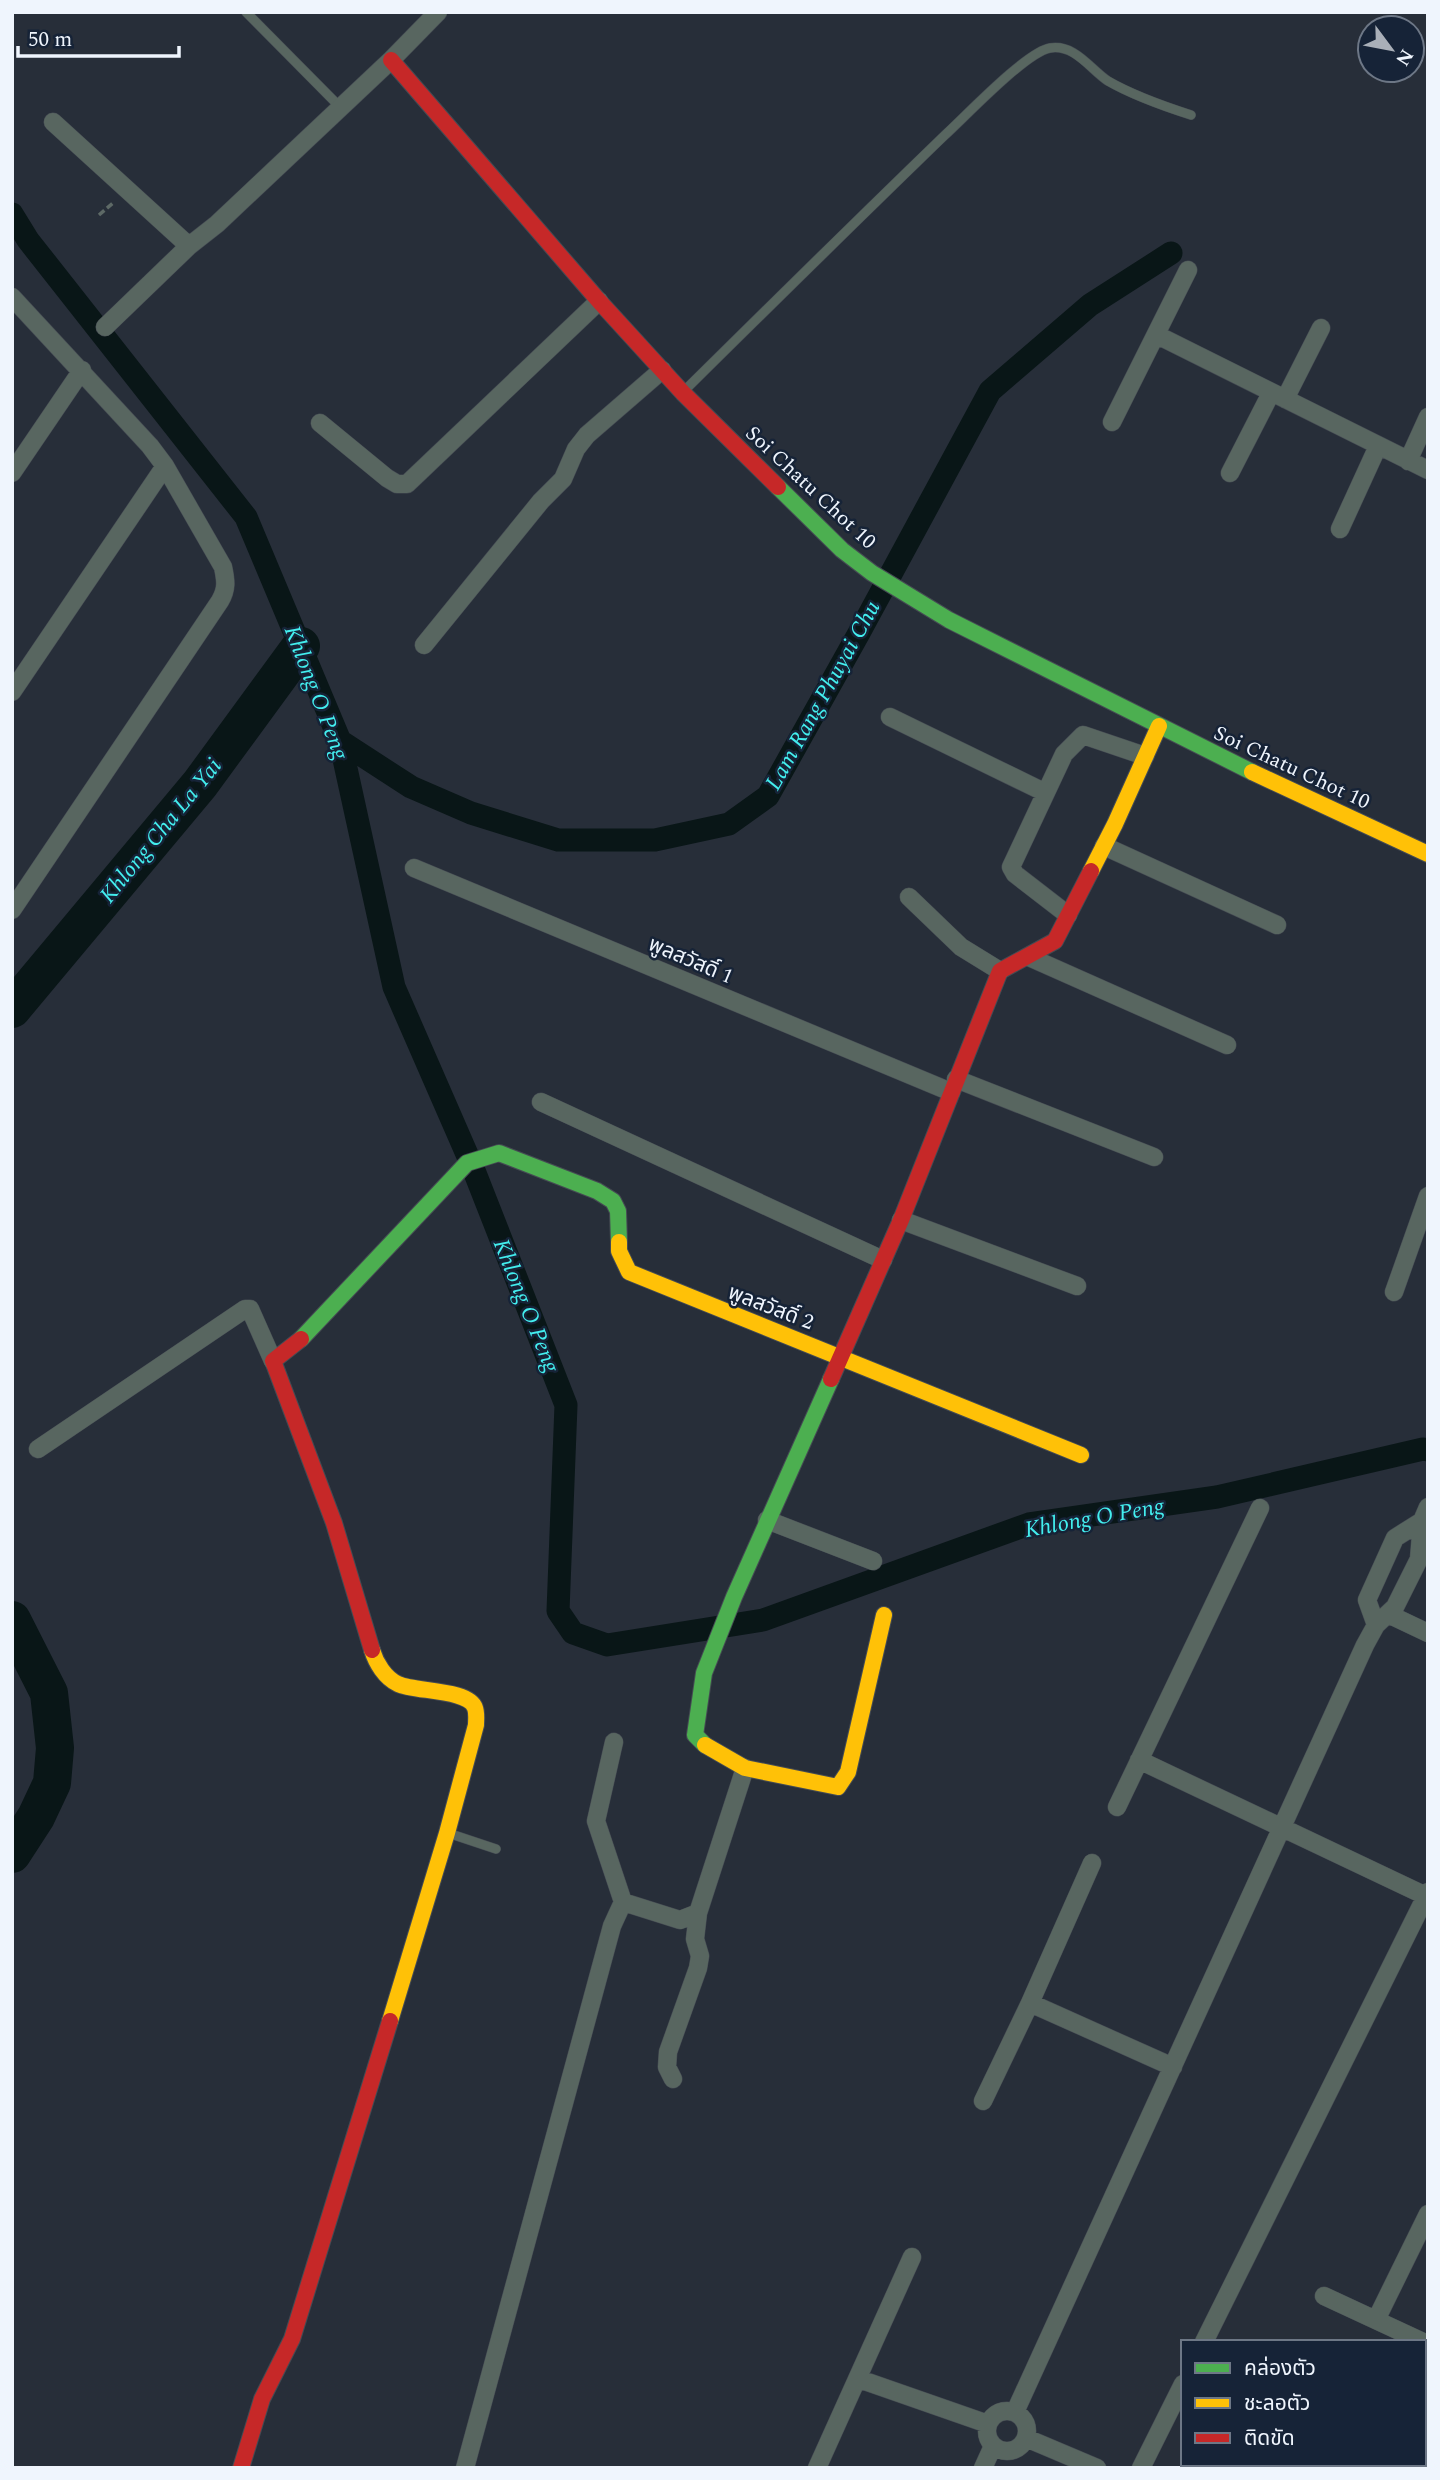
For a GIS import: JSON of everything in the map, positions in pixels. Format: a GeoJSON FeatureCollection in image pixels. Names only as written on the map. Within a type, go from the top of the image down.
{"type":"FeatureCollection","features":[{"type":"Feature","properties":{"kind":"street"},"geometry":{"type":"LineString","coordinates":[[105,327],[189,246],[217,224],[341,108],[438,12]]}},
{"type":"Feature","properties":{"kind":"street","name":"Soi Chatu Chot 10"},"geometry":{"type":"LineString","coordinates":[[391,60],[682,393],[842,550],[880,578],[949,620],[1237,765],[1428,854]]}},
{"type":"Feature","properties":{"kind":"street"},"geometry":{"type":"LineString","coordinates":[[53,122],[189,246]]}},
{"type":"Feature","properties":{"kind":"street"},"geometry":{"type":"LineString","coordinates":[[1111,422],[1188,270]]}},
{"type":"Feature","properties":{"kind":"street"},"geometry":{"type":"LineString","coordinates":[[12,297],[150,446],[165,466],[223,567],[226,580],[225,592],[12,910]]}},
{"type":"Feature","properties":{"kind":"street"},"geometry":{"type":"LineString","coordinates":[[320,423],[387,478],[397,484],[407,484],[599,301]]}},
{"type":"Feature","properties":{"kind":"street"},"geometry":{"type":"LineString","coordinates":[[1230,473],[1321,328]]}},
{"type":"Feature","properties":{"kind":"street"},"geometry":{"type":"LineString","coordinates":[[1157,335],[1428,470]]}},
{"type":"Feature","properties":{"kind":"street"},"geometry":{"type":"LineString","coordinates":[[12,473],[82,370]]}},
{"type":"Feature","properties":{"kind":"street"},"geometry":{"type":"LineString","coordinates":[[424,645],[541,501],[563,479],[576,449],[587,435],[662,370]]}},
{"type":"Feature","properties":{"kind":"street"},"geometry":{"type":"LineString","coordinates":[[1408,461],[1428,417]]}},
{"type":"Feature","properties":{"kind":"street"},"geometry":{"type":"LineString","coordinates":[[1340,529],[1378,446]]}},
{"type":"Feature","properties":{"kind":"street"},"geometry":{"type":"LineString","coordinates":[[12,692],[165,466]]}},
{"type":"Feature","properties":{"kind":"street"},"geometry":{"type":"LineString","coordinates":[[890,717],[1044,793]]}},
{"type":"Feature","properties":{"kind":"street"},"geometry":{"type":"LineString","coordinates":[[884,1615],[848,1772],[838,1787],[746,1768],[708,1748],[695,1735],[704,1673],[734,1597],[901,1220],[1000,971],[1055,941],[1104,846],[1159,726]]}},
{"type":"Feature","properties":{"kind":"street"},"geometry":{"type":"LineString","coordinates":[[1069,915],[1016,874],[1011,867],[1044,793],[1064,754],[1083,735],[1146,756]]}},
{"type":"Feature","properties":{"kind":"street"},"geometry":{"type":"LineString","coordinates":[[1104,846],[1278,926]]}},
{"type":"Feature","properties":{"kind":"street","name":"พูลสวัสดิ์ 1"},"geometry":{"type":"LineString","coordinates":[[414,868],[953,1085],[1154,1157]]}},
{"type":"Feature","properties":{"kind":"street"},"geometry":{"type":"LineString","coordinates":[[909,897],[961,947],[1000,971]]}},
{"type":"Feature","properties":{"kind":"street"},"geometry":{"type":"LineString","coordinates":[[1029,957],[1227,1045]]}},
{"type":"Feature","properties":{"kind":"street"},"geometry":{"type":"LineString","coordinates":[[541,1102],[883,1260]]}},
{"type":"Feature","properties":{"kind":"street","name":"พูลสวัสดิ์ 2"},"geometry":{"type":"LineString","coordinates":[[273,1362],[303,1337],[467,1163],[499,1153],[597,1191],[613,1201],[618,1211],[619,1251],[629,1272],[1082,1455]]}},
{"type":"Feature","properties":{"kind":"street"},"geometry":{"type":"LineString","coordinates":[[1394,1292],[1428,1196]]}},
{"type":"Feature","properties":{"kind":"street"},"geometry":{"type":"LineString","coordinates":[[901,1220],[1077,1286]]}},
{"type":"Feature","properties":{"kind":"street"},"geometry":{"type":"LineString","coordinates":[[38,1449],[245,1309],[250,1309],[334,1523],[376,1664],[397,1684],[454,1695],[470,1701],[475,1708],[476,1725],[447,1833],[292,2339],[262,2399],[241,2468]]}},
{"type":"Feature","properties":{"kind":"street"},"geometry":{"type":"LineString","coordinates":[[1117,1807],[1260,1508]]}},
{"type":"Feature","properties":{"kind":"street"},"geometry":{"type":"LineString","coordinates":[[1015,2412],[1283,1828],[1382,1619],[1395,1607],[1419,1559],[1425,1514]]}},
{"type":"Feature","properties":{"kind":"street"},"geometry":{"type":"LineString","coordinates":[[1425,1514],[1395,1538],[1367,1600],[1382,1619],[1428,1633]]}},
{"type":"Feature","properties":{"kind":"street"},"geometry":{"type":"LineString","coordinates":[[767,1521],[873,1561]]}},
{"type":"Feature","properties":{"kind":"street"},"geometry":{"type":"LineString","coordinates":[[465,2468],[609,1939],[623,1902],[596,1821],[614,1742]]}},
{"type":"Feature","properties":{"kind":"street"},"geometry":{"type":"LineString","coordinates":[[1139,1760],[1427,1894],[1205,2340]]}},
{"type":"Feature","properties":{"kind":"street"},"geometry":{"type":"LineString","coordinates":[[673,2079],[667,2067],[668,2052],[698,1968],[700,1955],[695,1939],[698,1913],[746,1768]]}},
{"type":"Feature","properties":{"kind":"street"},"geometry":{"type":"LineString","coordinates":[[983,2101],[1092,1863]]}},
{"type":"Feature","properties":{"kind":"street"},"geometry":{"type":"LineString","coordinates":[[623,1902],[680,1920],[698,1913]]}},
{"type":"Feature","properties":{"kind":"street"},"geometry":{"type":"LineString","coordinates":[[1030,2003],[1173,2067]]}},
{"type":"Feature","properties":{"kind":"street"},"geometry":{"type":"LineString","coordinates":[[1376,2320],[1428,2214]]}},
{"type":"Feature","properties":{"kind":"street"},"geometry":{"type":"LineString","coordinates":[[817,2468],[912,2257]]}},
{"type":"Feature","properties":{"kind":"street"},"geometry":{"type":"LineString","coordinates":[[1324,2296],[1419,2340]]}},
{"type":"Feature","properties":{"kind":"street"},"geometry":{"type":"LineString","coordinates":[[859,2379],[988,2424]]}},
{"type":"Feature","properties":{"kind":"street"},"geometry":{"type":"LineString","coordinates":[[1141,2468],[1181,2388]]}},
{"type":"Feature","properties":{"kind":"street"},"geometry":{"type":"LineString","coordinates":[[999,2412],[1015,2412],[1026,2423],[1026,2438],[1015,2450],[1007,2452],[993,2446],[988,2439],[988,2424],[999,2412]]}},
{"type":"Feature","properties":{"kind":"street"},"geometry":{"type":"LineString","coordinates":[[1026,2438],[1097,2468]]}},
{"type":"Feature","properties":{"kind":"street"},"geometry":{"type":"LineString","coordinates":[[983,2468],[993,2446]]}},
{"type":"Feature","properties":{"kind":"lane"},"geometry":{"type":"LineString","coordinates":[[246,12],[341,108]]}},
{"type":"Feature","properties":{"kind":"lane"},"geometry":{"type":"LineString","coordinates":[[682,393],[845,231],[994,89],[1032,57],[1049,48],[1065,49],[1080,57],[1107,80],[1154,103],[1191,115]]}},
{"type":"Feature","properties":{"kind":"lane"},"geometry":{"type":"LineString","coordinates":[[447,1833],[496,1849]]}},
{"type":"Feature","properties":{"kind":"waterway","name":"Khlong O Peng"},"geometry":{"type":"LineString","coordinates":[[12,214],[28,240],[246,517],[340,741],[394,987],[473,1168],[566,1405],[558,1611],[573,1633],[607,1645],[763,1620],[1029,1524],[1217,1497],[1428,1450]]}},
{"type":"Feature","properties":{"kind":"waterway","name":"Lam Rang Phuyai Chu"},"geometry":{"type":"LineString","coordinates":[[340,741],[411,787],[471,813],[558,840],[655,840],[729,824],[768,796],[990,391],[1090,305],[1171,253]]}},
{"type":"Feature","properties":{"kind":"waterway","name":"Khlong Cha La Yai"},"geometry":{"type":"LineString","coordinates":[[12,1009],[200,784],[301,646]]}},
{"type":"Feature","properties":{"kind":"waterway","name":"Khlong Cha La Yai"},"geometry":{"type":"LineString","coordinates":[[12,1620],[49,1693],[55,1748],[52,1783],[36,1817],[12,1854]]}},
{"type":"Feature","properties":{"kind":"traffic: fast"},"geometry":{"type":"LineString","coordinates":[[778,487],[842,550],[872,573],[949,620],[1252,772]]}},
{"type":"Feature","properties":{"kind":"traffic: fast"},"geometry":{"type":"LineString","coordinates":[[301,1339],[467,1163],[499,1153],[597,1191],[613,1201],[618,1211],[619,1242]]}},
{"type":"Feature","properties":{"kind":"traffic: fast"},"geometry":{"type":"LineString","coordinates":[[705,1745],[695,1735],[704,1673],[734,1597],[831,1379]]}},
{"type":"Feature","properties":{"kind":"traffic: slow"},"geometry":{"type":"LineString","coordinates":[[1091,871],[1159,726]]}},
{"type":"Feature","properties":{"kind":"traffic: slow"},"geometry":{"type":"LineString","coordinates":[[1252,772],[1428,854]]}},
{"type":"Feature","properties":{"kind":"traffic: slow"},"geometry":{"type":"LineString","coordinates":[[619,1242],[619,1251],[629,1272],[1081,1455]]}},
{"type":"Feature","properties":{"kind":"traffic: slow"},"geometry":{"type":"LineString","coordinates":[[705,1745],[745,1768],[838,1787],[848,1772],[884,1615]]}},
{"type":"Feature","properties":{"kind":"traffic: slow"},"geometry":{"type":"LineString","coordinates":[[372,1650],[382,1670],[393,1681],[406,1687],[463,1697],[471,1702],[476,1714],[476,1725],[447,1833],[390,2021]]}},
{"type":"Feature","properties":{"kind":"traffic: jam"},"geometry":{"type":"LineString","coordinates":[[391,60],[599,301],[683,393],[778,487]]}},
{"type":"Feature","properties":{"kind":"traffic: jam"},"geometry":{"type":"LineString","coordinates":[[831,1379],[901,1220],[1000,971],[1055,941],[1091,871]]}},
{"type":"Feature","properties":{"kind":"traffic: jam"},"geometry":{"type":"LineString","coordinates":[[301,1339],[273,1361],[334,1523],[372,1650]]}},
{"type":"Feature","properties":{"kind":"traffic: jam"},"geometry":{"type":"LineString","coordinates":[[241,2468],[262,2399],[292,2339],[390,2021]]}}]}
